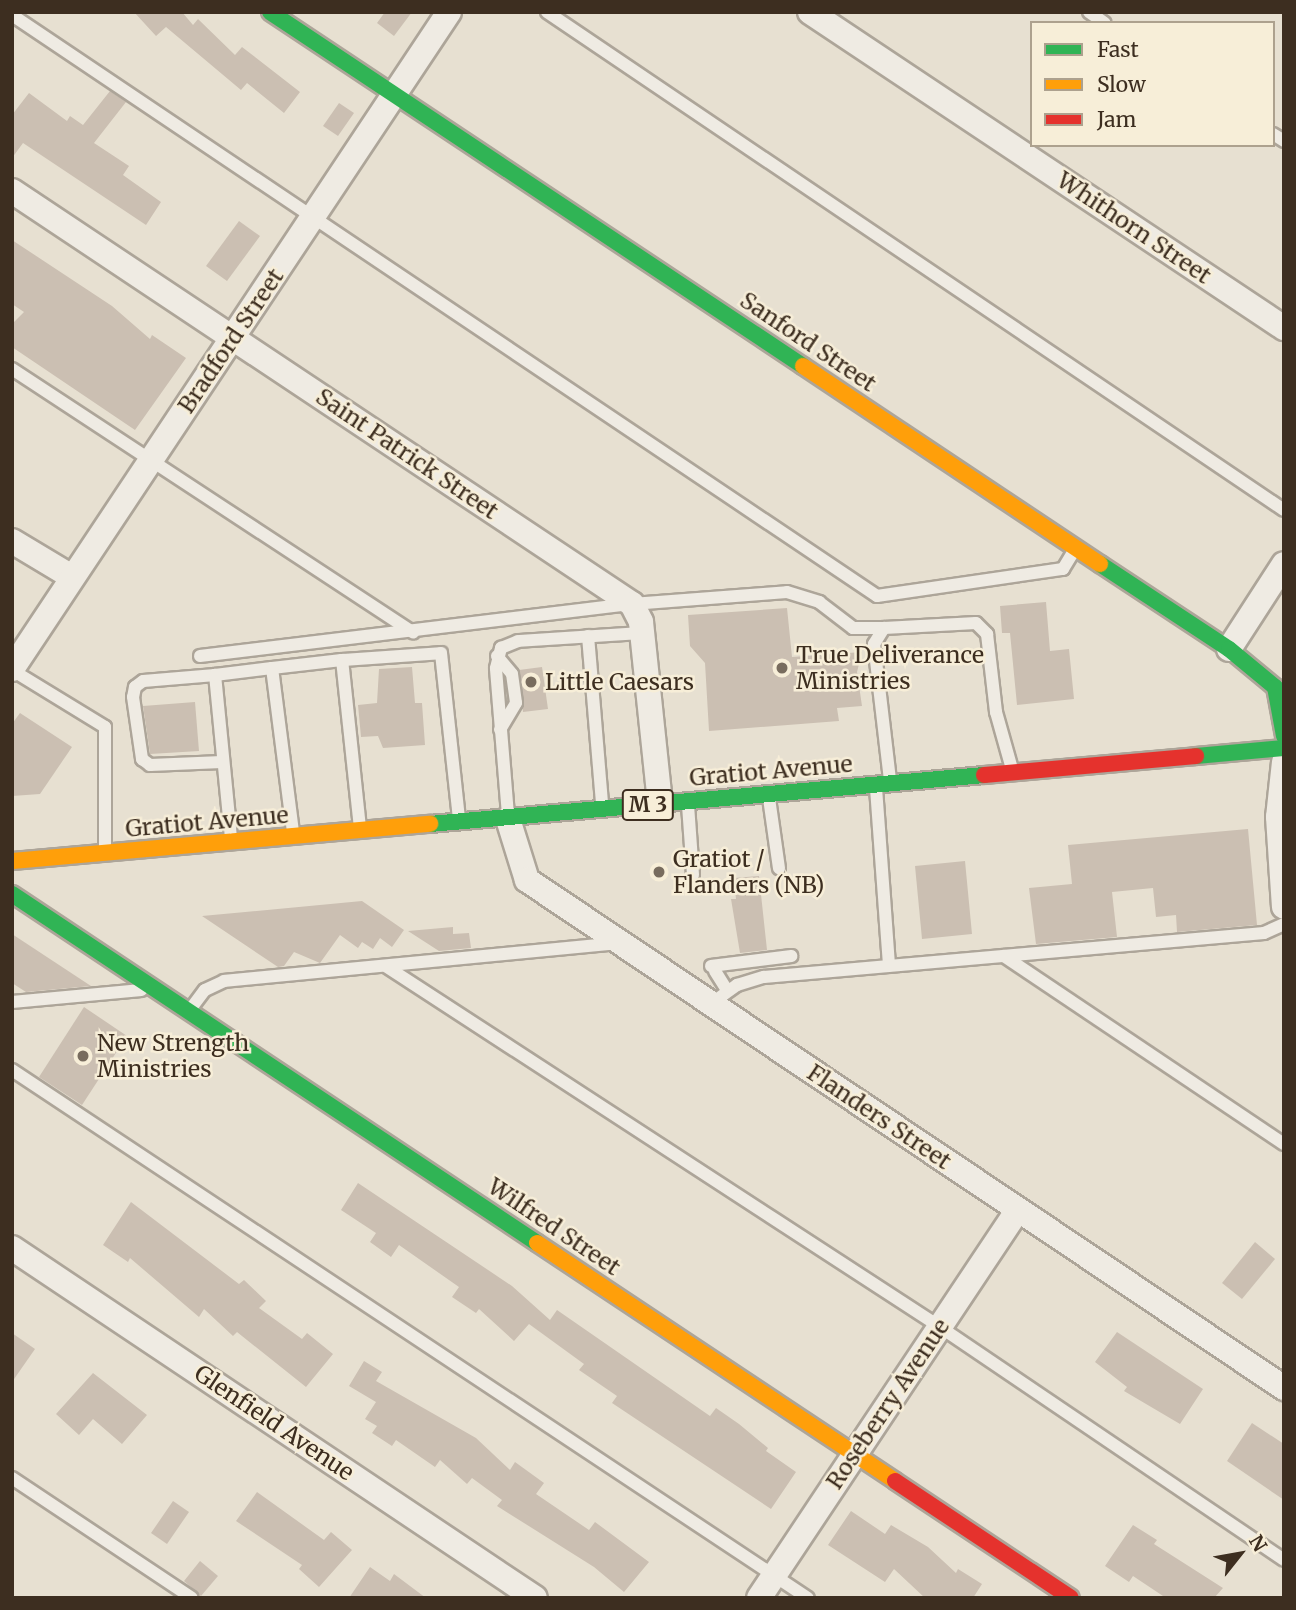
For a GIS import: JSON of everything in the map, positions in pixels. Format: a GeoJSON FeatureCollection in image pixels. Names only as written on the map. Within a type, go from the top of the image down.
{"type":"FeatureCollection","features":[{"type":"Feature","properties":{"kind":"street","name":"Sanford Street"},"geometry":{"type":"LineString","coordinates":[[270,12],[1229,649],[1275,687],[1284,736]]}},
{"type":"Feature","properties":{"kind":"street","name":"Bradford Street"},"geometry":{"type":"LineString","coordinates":[[12,670],[449,12]]}},
{"type":"Feature","properties":{"kind":"street","name":"Whithorn Street"},"geometry":{"type":"LineString","coordinates":[[810,12],[1284,328]]}},
{"type":"Feature","properties":{"kind":"street","name":"Saint Patrick Street"},"geometry":{"type":"LineString","coordinates":[[12,191],[632,604]]}},
{"type":"Feature","properties":{"kind":"street"},"geometry":{"type":"LineString","coordinates":[[12,541],[72,577]]}},
{"type":"Feature","properties":{"kind":"street"},"geometry":{"type":"LineString","coordinates":[[1229,649],[1284,564]]}},
{"type":"Feature","properties":{"kind":"street"},"geometry":{"type":"LineString","coordinates":[[632,604],[643,633],[660,804]]}},
{"type":"Feature","properties":{"kind":"street","name":"Gratiot Avenue"},"geometry":{"type":"LineString","coordinates":[[12,862],[1284,748]]}},
{"type":"Feature","properties":{"kind":"street"},"geometry":{"type":"LineString","coordinates":[[1284,762],[1278,817],[1284,907]]}},
{"type":"Feature","properties":{"kind":"street","name":"Flanders Street"},"geometry":{"type":"LineString","coordinates":[[508,819],[527,880],[622,942],[720,997],[1017,1211],[1284,1388]]}},
{"type":"Feature","properties":{"kind":"street","name":"Wilfred Street"},"geometry":{"type":"LineString","coordinates":[[12,894],[1071,1598]]}},
{"type":"Feature","properties":{"kind":"street","name":"Roseberry Avenue"},"geometry":{"type":"LineString","coordinates":[[759,1598],[1017,1211]]}},
{"type":"Feature","properties":{"kind":"street","name":"Glenfield Avenue"},"geometry":{"type":"LineString","coordinates":[[12,1248],[535,1598]]}},
{"type":"Feature","properties":{"kind":"lane"},"geometry":{"type":"LineString","coordinates":[[547,12],[1284,510]]}},
{"type":"Feature","properties":{"kind":"lane"},"geometry":{"type":"LineString","coordinates":[[12,15],[877,596],[1063,569],[1076,548]]}},
{"type":"Feature","properties":{"kind":"lane"},"geometry":{"type":"LineString","coordinates":[[12,369],[413,632]]}},
{"type":"Feature","properties":{"kind":"lane"},"geometry":{"type":"LineString","coordinates":[[200,656],[632,604],[787,592],[819,602],[853,628],[976,623],[987,634],[996,712],[1014,772]]}},
{"type":"Feature","properties":{"kind":"lane"},"geometry":{"type":"LineString","coordinates":[[884,628],[874,644],[883,784],[889,966]]}},
{"type":"Feature","properties":{"kind":"lane"},"geometry":{"type":"LineString","coordinates":[[508,819],[500,730],[497,656],[501,649],[518,641],[643,633]]}},
{"type":"Feature","properties":{"kind":"lane"},"geometry":{"type":"LineString","coordinates":[[588,636],[603,809]]}},
{"type":"Feature","properties":{"kind":"lane"},"geometry":{"type":"LineString","coordinates":[[222,762],[149,765],[140,749],[133,697],[135,687],[143,681],[342,660],[441,653],[460,823]]}},
{"type":"Feature","properties":{"kind":"lane"},"geometry":{"type":"LineString","coordinates":[[342,660],[361,831]]}},
{"type":"Feature","properties":{"kind":"lane"},"geometry":{"type":"LineString","coordinates":[[272,668],[294,837]]}},
{"type":"Feature","properties":{"kind":"lane"},"geometry":{"type":"LineString","coordinates":[[12,670],[105,727],[105,853]]}},
{"type":"Feature","properties":{"kind":"lane"},"geometry":{"type":"LineString","coordinates":[[215,675],[232,842]]}},
{"type":"Feature","properties":{"kind":"lane"},"geometry":{"type":"LineString","coordinates":[[768,794],[779,867]]}},
{"type":"Feature","properties":{"kind":"lane"},"geometry":{"type":"LineString","coordinates":[[688,801],[693,875]]}},
{"type":"Feature","properties":{"kind":"lane"},"geometry":{"type":"LineString","coordinates":[[792,965],[720,997],[713,968],[792,965],[889,966],[1264,933],[1284,924]]}},
{"type":"Feature","properties":{"kind":"lane"},"geometry":{"type":"LineString","coordinates":[[189,1012],[205,990],[224,981],[622,942]]}},
{"type":"Feature","properties":{"kind":"lane"},"geometry":{"type":"LineString","coordinates":[[1004,956],[1284,1144]]}},
{"type":"Feature","properties":{"kind":"lane"},"geometry":{"type":"LineString","coordinates":[[387,967],[940,1327],[1284,1560]]}},
{"type":"Feature","properties":{"kind":"lane"},"geometry":{"type":"LineString","coordinates":[[12,1002],[155,989]]}},
{"type":"Feature","properties":{"kind":"lane"},"geometry":{"type":"LineString","coordinates":[[12,1070],[808,1598]]}},
{"type":"Feature","properties":{"kind":"lane"},"geometry":{"type":"LineString","coordinates":[[12,1478],[192,1598]]}},
{"type":"Feature","properties":{"kind":"building"},"geometry":{"type":"Polygon","coordinates":[[[134,12],[182,12],[193,25],[198,19],[235,55],[242,47],[300,92],[284,113],[247,83],[241,90],[166,27],[156,36],[134,12]]]}},
{"type":"Feature","properties":{"kind":"building"},"geometry":{"type":"Polygon","coordinates":[[[385,12],[412,12],[394,36],[377,23],[385,12]]]}},
{"type":"Feature","properties":{"kind":"building"},"geometry":{"type":"Polygon","coordinates":[[[110,91],[126,102],[94,143],[129,166],[123,175],[161,202],[146,225],[23,143],[12,158],[12,115],[29,93],[67,121],[70,116],[83,125],[110,91]]]}},
{"type":"Feature","properties":{"kind":"building"},"geometry":{"type":"Polygon","coordinates":[[[339,103],[354,113],[338,136],[323,126],[339,103]]]}},
{"type":"Feature","properties":{"kind":"building"},"geometry":{"type":"Polygon","coordinates":[[[239,221],[260,236],[227,281],[206,266],[239,221]]]}},
{"type":"Feature","properties":{"kind":"building"},"geometry":{"type":"Polygon","coordinates":[[[12,240],[112,306],[150,339],[152,335],[186,358],[135,430],[12,347],[12,324],[24,312],[12,304],[12,240]]]}},
{"type":"Feature","properties":{"kind":"building"},"geometry":{"type":"Polygon","coordinates":[[[1046,602],[1050,651],[1069,649],[1074,699],[1017,705],[1010,633],[1002,633],[1000,606],[1046,602]]]}},
{"type":"Feature","properties":{"kind":"building","name":"True Deliverance Ministries"},"geometry":{"type":"Polygon","coordinates":[[[787,608],[792,657],[862,652],[857,672],[862,706],[837,708],[839,721],[709,731],[705,663],[690,646],[688,615],[787,608]]]}},
{"type":"Feature","properties":{"kind":"building"},"geometry":{"type":"Polygon","coordinates":[[[412,667],[415,703],[422,703],[425,745],[383,748],[378,736],[361,737],[358,705],[377,703],[379,669],[412,667]]]}},
{"type":"Feature","properties":{"kind":"building","name":"Little Caesars"},"geometry":{"type":"Polygon","coordinates":[[[542,667],[548,709],[523,712],[519,670],[542,667]]]}},
{"type":"Feature","properties":{"kind":"building"},"geometry":{"type":"Polygon","coordinates":[[[195,702],[199,751],[150,754],[143,706],[195,702]]]}},
{"type":"Feature","properties":{"kind":"building"},"geometry":{"type":"Polygon","coordinates":[[[20,713],[72,747],[40,794],[12,796],[12,724],[20,713]]]}},
{"type":"Feature","properties":{"kind":"building"},"geometry":{"type":"Polygon","coordinates":[[[1248,829],[1257,925],[1177,932],[1176,915],[1156,917],[1153,888],[1112,892],[1117,937],[1036,944],[1029,888],[1072,884],[1068,845],[1248,829]]]}},
{"type":"Feature","properties":{"kind":"building"},"geometry":{"type":"Polygon","coordinates":[[[965,861],[972,934],[922,939],[915,866],[965,861]]]}},
{"type":"Feature","properties":{"kind":"building"},"geometry":{"type":"Polygon","coordinates":[[[759,876],[767,950],[740,953],[731,899],[736,899],[734,878],[759,876]]]}},
{"type":"Feature","properties":{"kind":"building"},"geometry":{"type":"Polygon","coordinates":[[[362,901],[404,930],[392,947],[380,938],[373,949],[362,942],[358,948],[340,935],[320,963],[294,952],[284,966],[278,967],[202,916],[362,901]]]}},
{"type":"Feature","properties":{"kind":"building"},"geometry":{"type":"Polygon","coordinates":[[[453,927],[453,934],[469,933],[471,948],[439,951],[408,931],[453,927]]]}},
{"type":"Feature","properties":{"kind":"building"},"geometry":{"type":"Polygon","coordinates":[[[12,934],[91,986],[26,992],[12,983],[12,934]]]}},
{"type":"Feature","properties":{"kind":"building","name":"New Strength Ministries"},"geometry":{"type":"Polygon","coordinates":[[[84,1007],[127,1036],[82,1105],[39,1077],[84,1007]]]}},
{"type":"Feature","properties":{"kind":"building"},"geometry":{"type":"Polygon","coordinates":[[[358,1183],[512,1286],[550,1320],[557,1310],[710,1416],[716,1408],[739,1424],[768,1448],[766,1451],[796,1472],[771,1509],[612,1403],[617,1396],[579,1370],[584,1364],[529,1324],[514,1341],[479,1309],[476,1313],[452,1297],[459,1287],[399,1245],[391,1257],[370,1242],[376,1233],[341,1210],[358,1183]]]}},
{"type":"Feature","properties":{"kind":"building"},"geometry":{"type":"Polygon","coordinates":[[[131,1202],[239,1284],[244,1280],[266,1301],[259,1308],[302,1339],[307,1333],[333,1354],[306,1387],[237,1332],[233,1336],[204,1309],[199,1317],[130,1258],[128,1262],[103,1245],[131,1202]]]}},
{"type":"Feature","properties":{"kind":"building"},"geometry":{"type":"Polygon","coordinates":[[[1255,1242],[1275,1259],[1242,1299],[1222,1283],[1255,1242]]]}},
{"type":"Feature","properties":{"kind":"building"},"geometry":{"type":"Polygon","coordinates":[[[1117,1332],[1203,1389],[1180,1424],[1124,1391],[1127,1387],[1095,1362],[1117,1332]]]}},
{"type":"Feature","properties":{"kind":"building"},"geometry":{"type":"Polygon","coordinates":[[[12,1333],[35,1349],[12,1382],[12,1333]]]}},
{"type":"Feature","properties":{"kind":"building"},"geometry":{"type":"Polygon","coordinates":[[[364,1361],[382,1372],[376,1381],[476,1438],[510,1470],[515,1462],[544,1483],[536,1494],[589,1530],[595,1522],[649,1562],[624,1592],[594,1567],[497,1506],[502,1500],[472,1478],[467,1484],[440,1460],[435,1467],[396,1440],[392,1446],[372,1433],[377,1426],[365,1419],[376,1402],[349,1386],[364,1361]]]}},
{"type":"Feature","properties":{"kind":"building"},"geometry":{"type":"Polygon","coordinates":[[[93,1373],[147,1415],[122,1444],[93,1419],[79,1435],[56,1414],[93,1373]]]}},
{"type":"Feature","properties":{"kind":"building"},"geometry":{"type":"Polygon","coordinates":[[[1252,1423],[1284,1444],[1284,1500],[1227,1461],[1252,1423]]]}},
{"type":"Feature","properties":{"kind":"building"},"geometry":{"type":"Polygon","coordinates":[[[257,1492],[324,1540],[331,1532],[352,1550],[319,1587],[299,1569],[302,1565],[236,1521],[257,1492]]]}},
{"type":"Feature","properties":{"kind":"building"},"geometry":{"type":"Polygon","coordinates":[[[173,1501],[189,1512],[167,1544],[151,1533],[173,1501]]]}},
{"type":"Feature","properties":{"kind":"building"},"geometry":{"type":"Polygon","coordinates":[[[851,1511],[885,1534],[891,1525],[928,1547],[956,1573],[958,1569],[982,1584],[973,1598],[925,1598],[894,1569],[885,1582],[828,1545],[851,1511]]]}},
{"type":"Feature","properties":{"kind":"building"},"geometry":{"type":"Polygon","coordinates":[[[1133,1525],[1157,1540],[1154,1544],[1223,1588],[1214,1598],[1166,1598],[1133,1576],[1129,1582],[1105,1566],[1133,1525]]]}},
{"type":"Feature","properties":{"kind":"building"},"geometry":{"type":"Polygon","coordinates":[[[200,1561],[218,1576],[201,1596],[184,1581],[200,1561]]]}},
{"type":"Feature","properties":{"kind":"building"},"geometry":{"type":"Polygon","coordinates":[[[370,1567],[390,1581],[394,1574],[426,1598],[349,1598],[370,1567]]]}},
{"type":"Feature","properties":{"kind":"traffic: fast"},"geometry":{"type":"LineString","coordinates":[[270,12],[803,366]]}},
{"type":"Feature","properties":{"kind":"traffic: fast"},"geometry":{"type":"LineString","coordinates":[[1100,564],[1229,649],[1275,687],[1284,736]]}},
{"type":"Feature","properties":{"kind":"traffic: fast"},"geometry":{"type":"LineString","coordinates":[[1196,756],[1284,748]]}},
{"type":"Feature","properties":{"kind":"traffic: fast"},"geometry":{"type":"LineString","coordinates":[[430,824],[984,775]]}},
{"type":"Feature","properties":{"kind":"traffic: fast"},"geometry":{"type":"LineString","coordinates":[[12,894],[537,1243]]}},
{"type":"Feature","properties":{"kind":"traffic: slow"},"geometry":{"type":"LineString","coordinates":[[803,366],[1100,564]]}},
{"type":"Feature","properties":{"kind":"traffic: slow"},"geometry":{"type":"LineString","coordinates":[[12,861],[430,824]]}},
{"type":"Feature","properties":{"kind":"traffic: slow"},"geometry":{"type":"LineString","coordinates":[[537,1243],[895,1481]]}},
{"type":"Feature","properties":{"kind":"traffic: jam"},"geometry":{"type":"LineString","coordinates":[[984,775],[1196,756]]}},
{"type":"Feature","properties":{"kind":"traffic: jam"},"geometry":{"type":"LineString","coordinates":[[895,1481],[1071,1598]]}},
{"type":"Feature","properties":{"kind":"place","name":"True Deliverance Ministries"},"geometry":{"type":"Point","coordinates":[782,668]}},
{"type":"Feature","properties":{"kind":"place","name":"Little Caesars"},"geometry":{"type":"Point","coordinates":[531,682]}},
{"type":"Feature","properties":{"kind":"place","name":"Gratiot / Flanders (NB)"},"geometry":{"type":"Point","coordinates":[659,872]}},
{"type":"Feature","properties":{"kind":"place","name":"New Strength Ministries"},"geometry":{"type":"Point","coordinates":[83,1056]}}]}
